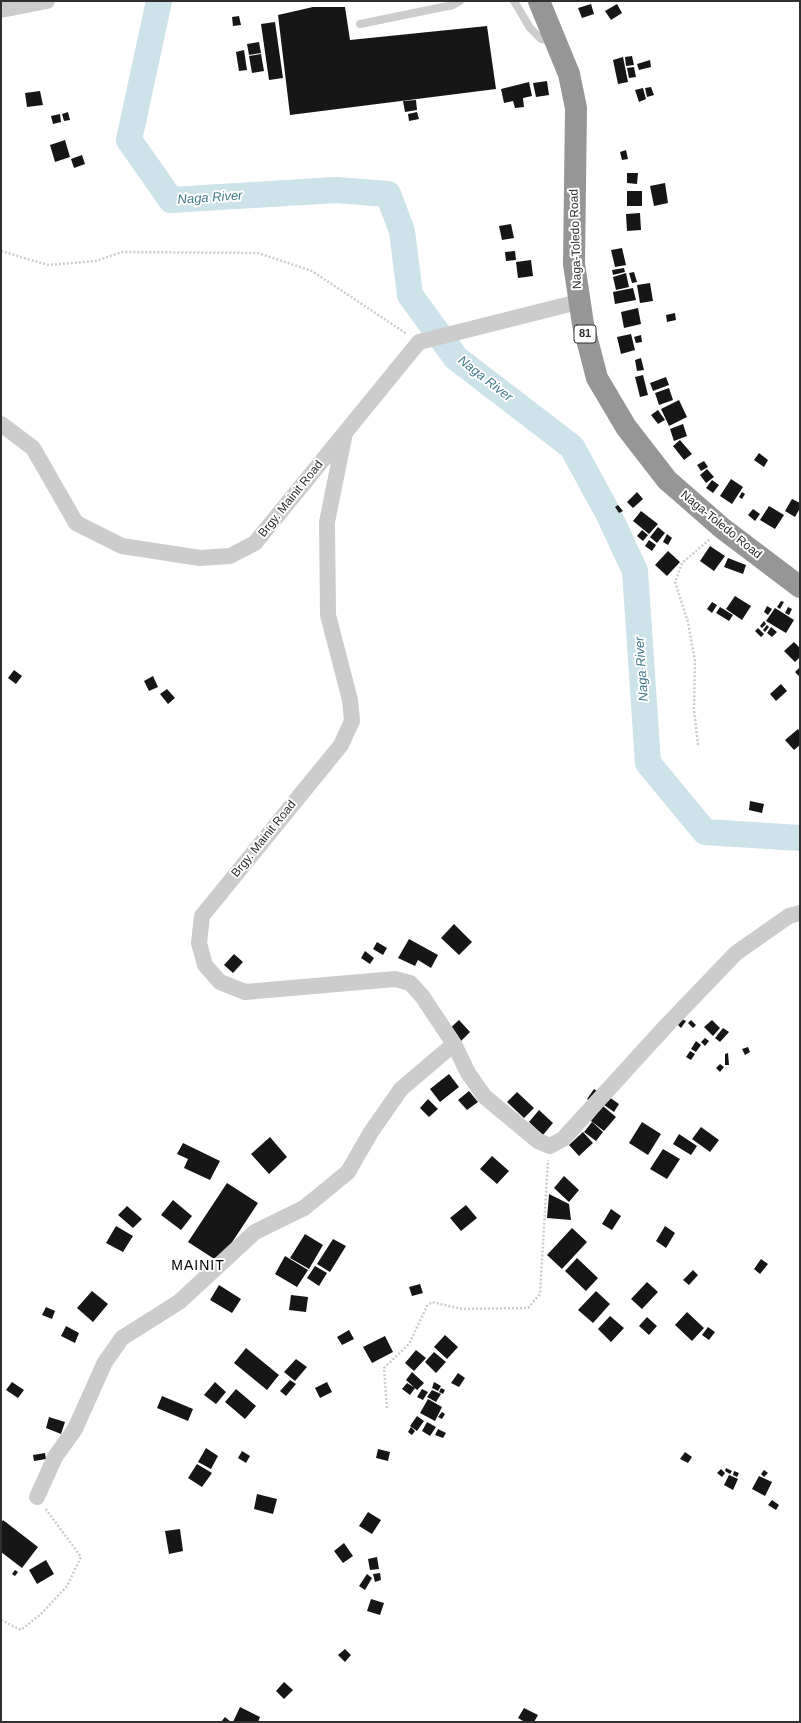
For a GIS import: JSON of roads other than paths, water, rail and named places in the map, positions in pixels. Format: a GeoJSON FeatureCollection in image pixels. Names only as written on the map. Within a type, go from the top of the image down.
{"type":"FeatureCollection","features":[{"type":"Feature","properties":{"kind":"highway","name":"Naga-Toledo Road"},"geometry":{"type":"LineString","coordinates":[[538,1],[569,74],[576,108],[574,264],[582,324],[598,378],[626,427],[667,480],[722,528],[800,588]]}},
{"type":"Feature","properties":{"kind":"street"},"geometry":{"type":"LineString","coordinates":[[1,10],[47,1]]}},
{"type":"Feature","properties":{"kind":"street","name":"Brgy. Mainit Road"},"geometry":{"type":"LineString","coordinates":[[1,424],[33,448],[76,523],[122,546],[200,558],[230,556],[255,543],[419,342],[578,302]]}},
{"type":"Feature","properties":{"kind":"street","name":"Brgy. Mainit Road"},"geometry":{"type":"LineString","coordinates":[[345,434],[327,522],[328,615],[350,700],[352,721],[341,745],[202,916],[199,943],[205,964],[220,982],[245,992],[395,979],[410,983],[422,996],[454,1044],[468,1073],[485,1097],[538,1141],[550,1146],[563,1139],[736,953],[789,916],[800,913]]}},
{"type":"Feature","properties":{"kind":"street"},"geometry":{"type":"LineString","coordinates":[[37,1497],[55,1457],[75,1429],[105,1362],[122,1338],[179,1302],[255,1232],[304,1208],[348,1172],[371,1132],[401,1089],[454,1044]]}},
{"type":"Feature","properties":{"kind":"lane"},"geometry":{"type":"LineString","coordinates":[[360,24],[453,5],[460,1]]}},
{"type":"Feature","properties":{"kind":"lane"},"geometry":{"type":"LineString","coordinates":[[514,1],[530,28],[541,39],[556,42]]}},
{"type":"Feature","properties":{"kind":"waterway","name":"Naga River"},"geometry":{"type":"LineString","coordinates":[[159,1],[129,140],[171,200],[336,190],[388,194],[402,231],[410,295],[456,358],[572,447],[609,515],[635,571],[648,763],[705,832],[800,838]]}},
{"type":"Feature","properties":{"kind":"district","name":"MAINIT"},"geometry":{"type":"Point","coordinates":[198,1266]}}]}
